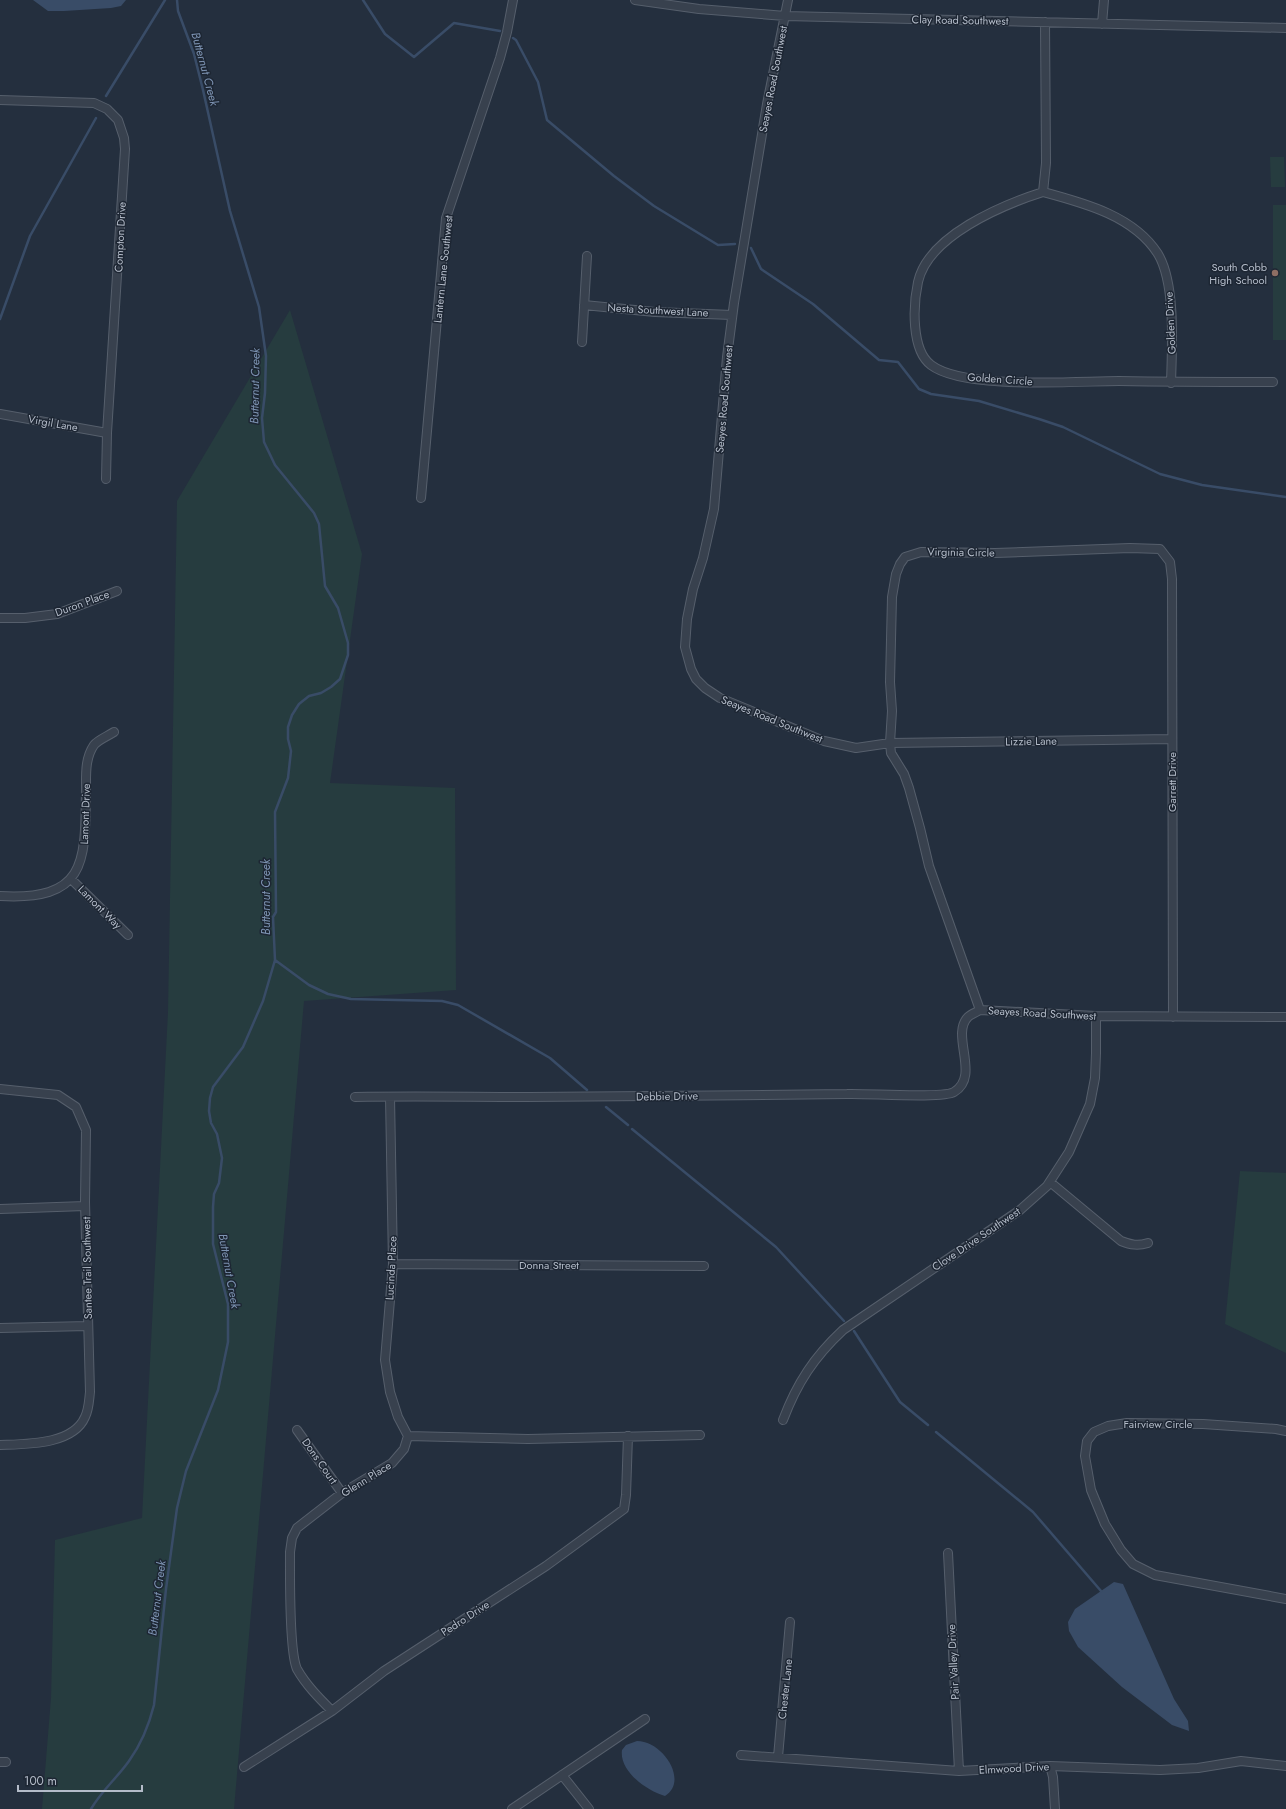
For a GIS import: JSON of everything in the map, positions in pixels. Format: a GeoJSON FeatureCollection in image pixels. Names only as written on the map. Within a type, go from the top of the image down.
{"type":"FeatureCollection","features":[{"type":"Feature","properties":{"kind":"street","name":"Lantern Lane Southwest"},"geometry":{"type":"LineString","coordinates":[[421,498],[446,218],[497,65],[507,32],[513,0]]}},
{"type":"Feature","properties":{"kind":"street","name":"Clay Road Southwest"},"geometry":{"type":"LineString","coordinates":[[634,0],[699,9],[785,16],[1286,28]]}},
{"type":"Feature","properties":{"kind":"street","name":"Seayes Road Southwest"},"geometry":{"type":"LineString","coordinates":[[788,0],[767,104],[732,315],[726,357],[714,509],[687,619],[685,646],[691,669],[696,679],[705,688],[720,698],[805,734],[856,748],[890,744],[891,753],[904,774],[920,828],[929,866],[980,1010],[1096,1016],[1286,1017]]}},
{"type":"Feature","properties":{"kind":"street"},"geometry":{"type":"LineString","coordinates":[[1102,24],[1104,0]]}},
{"type":"Feature","properties":{"kind":"street"},"geometry":{"type":"LineString","coordinates":[[1043,192],[1046,163],[1045,22]]}},
{"type":"Feature","properties":{"kind":"street","name":"Compton Drive"},"geometry":{"type":"LineString","coordinates":[[0,100],[94,103],[112,114],[118,120],[122,129],[125,149],[107,433],[106,479]]}},
{"type":"Feature","properties":{"kind":"street","name":"Golden Drive"},"geometry":{"type":"LineString","coordinates":[[1043,192],[1106,212],[1136,231],[1152,245],[1159,255],[1167,278],[1171,304],[1171,383]]}},
{"type":"Feature","properties":{"kind":"street","name":"Golden Circle"},"geometry":{"type":"LineString","coordinates":[[1043,192],[1005,206],[968,226],[936,250],[924,266],[918,285],[915,316],[919,350],[930,365],[946,373],[987,380],[1171,383],[1273,382]]}},
{"type":"Feature","properties":{"kind":"street"},"geometry":{"type":"LineString","coordinates":[[582,342],[587,256]]}},
{"type":"Feature","properties":{"kind":"street","name":"Nesta Southwest Lane"},"geometry":{"type":"LineString","coordinates":[[584,306],[655,312],[732,315]]}},
{"type":"Feature","properties":{"kind":"street","name":"Virgil Lane"},"geometry":{"type":"LineString","coordinates":[[0,414],[107,433]]}},
{"type":"Feature","properties":{"kind":"street","name":"Virginia Circle"},"geometry":{"type":"LineString","coordinates":[[890,744],[892,711],[890,682],[892,597],[896,574],[905,557],[921,552],[995,553],[1130,548],[1160,549]]}},
{"type":"Feature","properties":{"kind":"street","name":"Garrett Drive"},"geometry":{"type":"LineString","coordinates":[[1160,549],[1170,562],[1172,578],[1173,1017]]}},
{"type":"Feature","properties":{"kind":"street","name":"Duron Place"},"geometry":{"type":"LineString","coordinates":[[0,618],[25,618],[57,614],[116,591]]}},
{"type":"Feature","properties":{"kind":"street","name":"Lamont Drive"},"geometry":{"type":"LineString","coordinates":[[71,879],[78,869],[85,843],[86,766],[90,753],[95,744],[114,732]]}},
{"type":"Feature","properties":{"kind":"street","name":"Lizzie Lane"},"geometry":{"type":"LineString","coordinates":[[890,744],[1172,739]]}},
{"type":"Feature","properties":{"kind":"street"},"geometry":{"type":"LineString","coordinates":[[0,896],[20,897],[39,895],[53,890],[71,879]]}},
{"type":"Feature","properties":{"kind":"street","name":"Lamont Way"},"geometry":{"type":"LineString","coordinates":[[71,879],[128,935]]}},
{"type":"Feature","properties":{"kind":"street","name":"Debbie Drive"},"geometry":{"type":"LineString","coordinates":[[355,1097],[855,1094],[939,1095],[954,1091],[960,1087],[965,1072],[962,1035],[964,1025],[968,1017],[980,1010]]}},
{"type":"Feature","properties":{"kind":"street","name":"Clove Drive Southwest"},"geometry":{"type":"LineString","coordinates":[[783,1420],[800,1381],[822,1351],[843,1330],[1020,1210],[1050,1182],[1077,1136],[1090,1104],[1096,1059],[1096,1016]]}},
{"type":"Feature","properties":{"kind":"street","name":"Santee Trail Southwest"},"geometry":{"type":"LineString","coordinates":[[0,1089],[58,1095],[76,1107],[86,1130],[85,1206],[90,1392],[85,1418],[76,1428],[52,1440],[33,1444],[0,1444]]}},
{"type":"Feature","properties":{"kind":"street","name":"Lucinda Place"},"geometry":{"type":"LineString","coordinates":[[390,1096],[393,1264],[385,1360],[390,1392],[398,1417],[408,1436]]}},
{"type":"Feature","properties":{"kind":"street"},"geometry":{"type":"LineString","coordinates":[[1050,1182],[1121,1240],[1129,1244],[1140,1246],[1148,1243]]}},
{"type":"Feature","properties":{"kind":"street"},"geometry":{"type":"LineString","coordinates":[[0,1209],[85,1206]]}},
{"type":"Feature","properties":{"kind":"street","name":"Donna Street"},"geometry":{"type":"LineString","coordinates":[[393,1264],[704,1266]]}},
{"type":"Feature","properties":{"kind":"street"},"geometry":{"type":"LineString","coordinates":[[0,1328],[88,1326]]}},
{"type":"Feature","properties":{"kind":"street","name":"Fairview Circle"},"geometry":{"type":"LineString","coordinates":[[1286,1431],[1203,1424],[1128,1423],[1108,1426],[1094,1432],[1087,1441],[1085,1456],[1091,1490],[1105,1524],[1121,1550],[1133,1564],[1155,1575],[1286,1600]]}},
{"type":"Feature","properties":{"kind":"street","name":"Dons Court"},"geometry":{"type":"LineString","coordinates":[[297,1430],[342,1493]]}},
{"type":"Feature","properties":{"kind":"street"},"geometry":{"type":"LineString","coordinates":[[408,1436],[528,1440],[700,1435]]}},
{"type":"Feature","properties":{"kind":"street","name":"Glenn Place"},"geometry":{"type":"LineString","coordinates":[[332,1711],[308,1686],[296,1667],[293,1644],[290,1552],[292,1538],[297,1528],[342,1493],[392,1463],[404,1449],[408,1436]]}},
{"type":"Feature","properties":{"kind":"street","name":"Pedro Drive"},"geometry":{"type":"LineString","coordinates":[[244,1767],[332,1711],[384,1671],[546,1566],[624,1509],[626,1496],[628,1436]]}},
{"type":"Feature","properties":{"kind":"street","name":"Pair Valley Drive"},"geometry":{"type":"LineString","coordinates":[[948,1553],[959,1771]]}},
{"type":"Feature","properties":{"kind":"street","name":"Chester Lane"},"geometry":{"type":"LineString","coordinates":[[778,1757],[790,1622]]}},
{"type":"Feature","properties":{"kind":"street"},"geometry":{"type":"LineString","coordinates":[[512,1809],[645,1719]]}},
{"type":"Feature","properties":{"kind":"street","name":"Elmwood Drive"},"geometry":{"type":"LineString","coordinates":[[741,1755],[959,1771],[1050,1766],[1160,1770],[1198,1768],[1241,1761],[1286,1766]]}},
{"type":"Feature","properties":{"kind":"street"},"geometry":{"type":"LineString","coordinates":[[1050,1766],[1053,1777],[1055,1809]]}},
{"type":"Feature","properties":{"kind":"street"},"geometry":{"type":"LineString","coordinates":[[562,1775],[589,1809]]}},
{"type":"Feature","properties":{"kind":"green space"},"geometry":{"type":"Polygon","coordinates":[[[1270,157],[1284,157],[1285,187],[1271,187],[1270,157]]]}},
{"type":"Feature","properties":{"kind":"green space"},"geometry":{"type":"Polygon","coordinates":[[[1273,205],[1286,205],[1286,340],[1273,340],[1273,205]]]}},
{"type":"Feature","properties":{"kind":"green space"},"geometry":{"type":"Polygon","coordinates":[[[290,310],[362,554],[330,783],[455,788],[456,990],[304,1001],[234,1809],[42,1809],[51,1698],[55,1540],[142,1518],[168,1012],[177,501],[290,310]]]}},
{"type":"Feature","properties":{"kind":"green space"},"geometry":{"type":"Polygon","coordinates":[[[1240,1171],[1286,1173],[1286,1353],[1225,1324],[1240,1171]]]}},
{"type":"Feature","properties":{"kind":"water"},"geometry":{"type":"Polygon","coordinates":[[[33,0],[126,0],[121,6],[111,8],[48,11],[33,0]]]}},
{"type":"Feature","properties":{"kind":"water"},"geometry":{"type":"Polygon","coordinates":[[[1114,1582],[1123,1584],[1174,1699],[1188,1721],[1189,1731],[1172,1725],[1122,1687],[1078,1647],[1069,1631],[1068,1622],[1075,1609],[1114,1582]]]}},
{"type":"Feature","properties":{"kind":"water"},"geometry":{"type":"Polygon","coordinates":[[[637,1741],[656,1747],[664,1754],[670,1763],[674,1772],[674,1781],[672,1789],[665,1796],[650,1790],[643,1785],[625,1765],[622,1758],[622,1750],[626,1745],[637,1741]]]}},
{"type":"Feature","properties":{"kind":"waterway"},"geometry":{"type":"LineString","coordinates":[[106,96],[165,0]]}},
{"type":"Feature","properties":{"kind":"waterway","name":"Butternut Creek"},"geometry":{"type":"LineString","coordinates":[[91,1809],[134,1754],[144,1734],[152,1712],[177,1508],[186,1471],[218,1390],[228,1342],[228,1304],[213,1244],[214,1194],[219,1183],[222,1158],[217,1134],[211,1123],[209,1111],[210,1098],[213,1087],[243,1047],[263,1001],[275,960],[273,917],[276,912],[275,812],[288,778],[291,751],[288,739],[288,727],[292,715],[299,704],[309,696],[321,693],[331,687],[340,679],[348,655],[348,643],[338,608],[325,586],[319,524],[314,513],[275,465],[264,442],[262,418],[265,393],[266,356],[259,307],[230,211],[194,54],[178,11],[177,0]]}},
{"type":"Feature","properties":{"kind":"waterway"},"geometry":{"type":"LineString","coordinates":[[363,0],[385,34],[414,57],[454,23],[500,31]]}},
{"type":"Feature","properties":{"kind":"waterway"},"geometry":{"type":"LineString","coordinates":[[513,38],[516,40],[538,82],[547,120],[614,176],[654,206],[718,245],[735,244]]}},
{"type":"Feature","properties":{"kind":"waterway"},"geometry":{"type":"LineString","coordinates":[[0,319],[30,236],[96,118]]}},
{"type":"Feature","properties":{"kind":"waterway"},"geometry":{"type":"LineString","coordinates":[[751,248],[761,269],[813,304],[879,360],[898,362],[919,389],[931,394],[979,401],[1063,427],[1160,474],[1202,485],[1286,497]]}},
{"type":"Feature","properties":{"kind":"waterway"},"geometry":{"type":"LineString","coordinates":[[275,960],[309,985],[328,994],[351,999],[442,1001],[458,1005],[550,1058],[587,1090]]}},
{"type":"Feature","properties":{"kind":"waterway"},"geometry":{"type":"LineString","coordinates":[[606,1107],[628,1125]]}},
{"type":"Feature","properties":{"kind":"waterway"},"geometry":{"type":"LineString","coordinates":[[632,1129],[776,1247],[844,1321]]}},
{"type":"Feature","properties":{"kind":"waterway"},"geometry":{"type":"LineString","coordinates":[[854,1331],[900,1402],[928,1425]]}},
{"type":"Feature","properties":{"kind":"waterway"},"geometry":{"type":"LineString","coordinates":[[936,1432],[1033,1512],[1101,1591]]}},
{"type":"Feature","properties":{"kind":"place","name":"South Cobb High School"},"geometry":{"type":"Point","coordinates":[1275,273]}}]}
